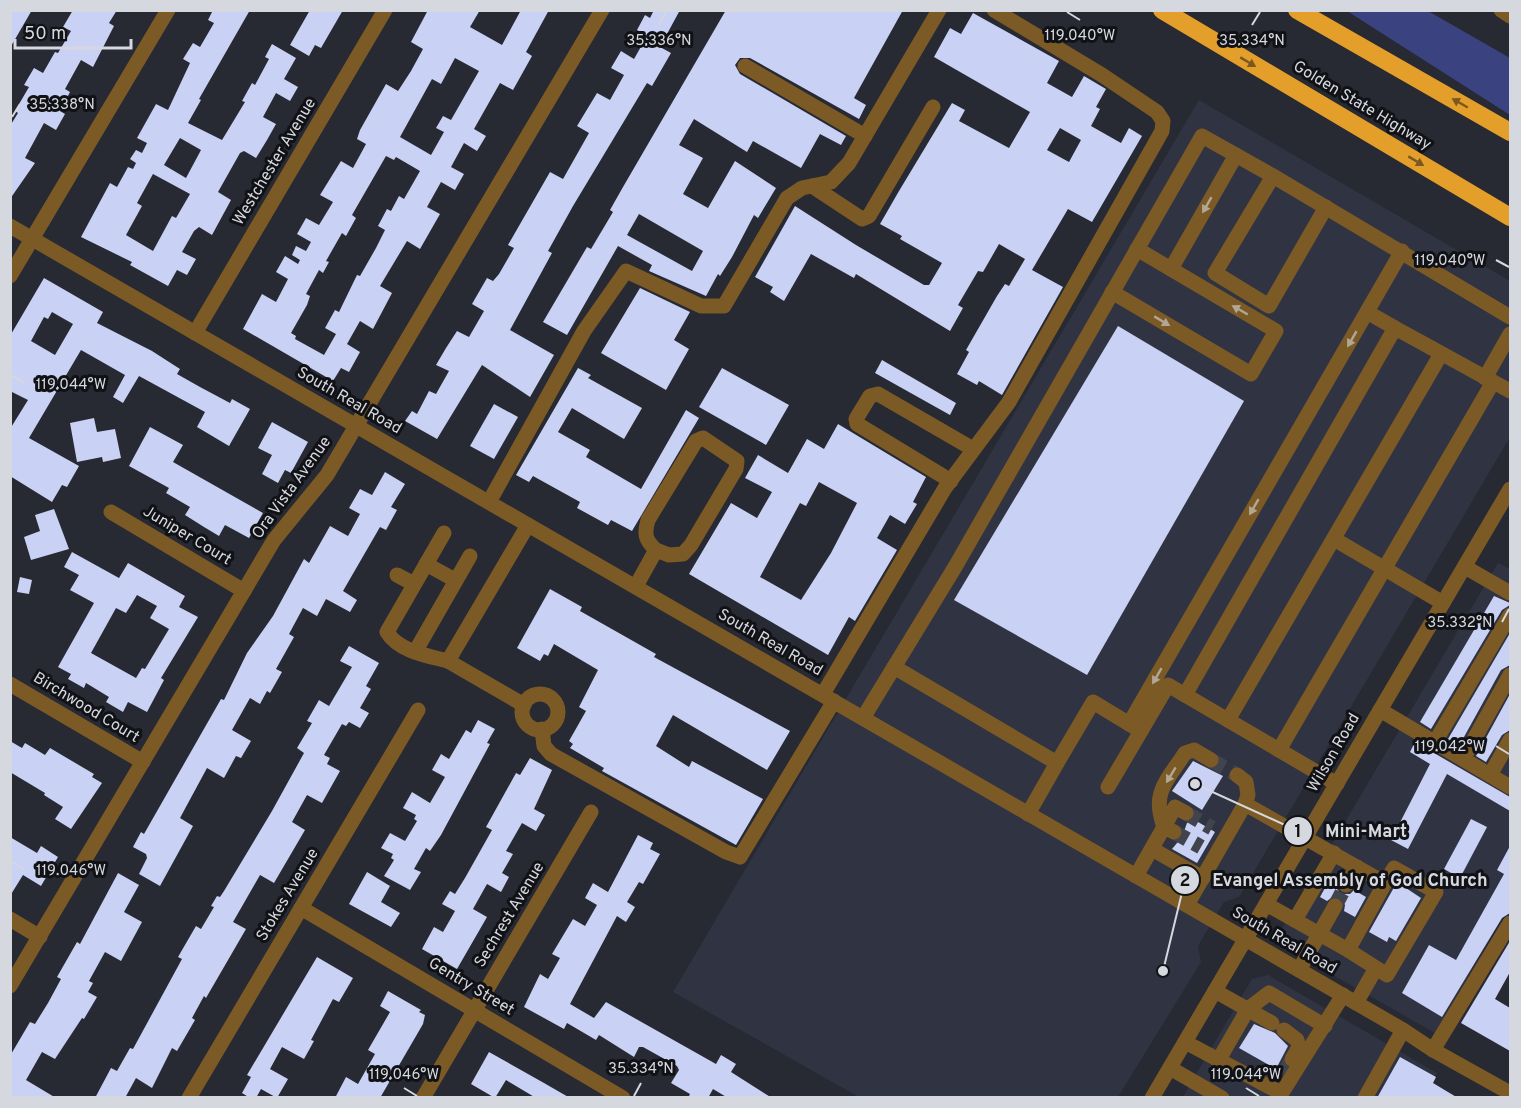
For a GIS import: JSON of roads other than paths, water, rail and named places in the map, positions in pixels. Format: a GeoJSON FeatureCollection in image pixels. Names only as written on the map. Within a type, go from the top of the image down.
{"type":"FeatureCollection","features":[{"type":"Feature","properties":{"kind":"highway","name":"Golden State Highway"},"geometry":{"type":"LineString","coordinates":[[1162,10],[1510,217]]}},
{"type":"Feature","properties":{"kind":"highway"},"geometry":{"type":"LineString","coordinates":[[1297,10],[1510,132]]}},
{"type":"Feature","properties":{"kind":"street"},"geometry":{"type":"LineString","coordinates":[[10,276],[168,10]]}},
{"type":"Feature","properties":{"kind":"street","name":"Westchester Avenue"},"geometry":{"type":"LineString","coordinates":[[195,333],[386,10]]}},
{"type":"Feature","properties":{"kind":"street","name":"Ora Vista Avenue"},"geometry":{"type":"LineString","coordinates":[[10,986],[274,540],[327,475],[357,426],[602,10]]}},
{"type":"Feature","properties":{"kind":"street"},"geometry":{"type":"LineString","coordinates":[[489,502],[584,331],[626,271],[701,306],[724,306],[787,198],[802,188],[831,182],[849,163],[939,10]]}},
{"type":"Feature","properties":{"kind":"street"},"geometry":{"type":"LineString","coordinates":[[542,729],[544,746],[551,754],[726,852],[740,857],[951,481],[1009,402],[1162,131],[1163,121],[1157,112],[1102,75],[993,10]]}},
{"type":"Feature","properties":{"kind":"street"},"geometry":{"type":"LineString","coordinates":[[1502,10],[1510,16]]}},
{"type":"Feature","properties":{"kind":"street"},"geometry":{"type":"LineString","coordinates":[[745,66],[865,136]]}},
{"type":"Feature","properties":{"kind":"street"},"geometry":{"type":"LineString","coordinates":[[812,186],[862,219],[869,216],[933,107]]}},
{"type":"Feature","properties":{"kind":"street"},"geometry":{"type":"LineString","coordinates":[[863,718],[955,567],[1202,136],[1510,317]]}},
{"type":"Feature","properties":{"kind":"street"},"geometry":{"type":"LineString","coordinates":[[1171,269],[1236,154]]}},
{"type":"Feature","properties":{"kind":"street"},"geometry":{"type":"LineString","coordinates":[[1273,176],[1215,273],[1269,306],[1326,207]]}},
{"type":"Feature","properties":{"kind":"street","name":"South Real Road"},"geometry":{"type":"LineString","coordinates":[[10,226],[1510,1093]]}},
{"type":"Feature","properties":{"kind":"street"},"geometry":{"type":"LineString","coordinates":[[1112,292],[1251,374],[1276,331],[1137,249]]}},
{"type":"Feature","properties":{"kind":"street"},"geometry":{"type":"LineString","coordinates":[[1107,787],[1135,728],[1402,252]]}},
{"type":"Feature","properties":{"kind":"street"},"geometry":{"type":"LineString","coordinates":[[1367,312],[1510,392]]}},
{"type":"Feature","properties":{"kind":"street"},"geometry":{"type":"LineString","coordinates":[[1185,695],[1395,328]]}},
{"type":"Feature","properties":{"kind":"street"},"geometry":{"type":"LineString","coordinates":[[1279,750],[1384,569],[1489,380],[1510,334]]}},
{"type":"Feature","properties":{"kind":"street"},"geometry":{"type":"LineString","coordinates":[[1228,720],[1441,354]]}},
{"type":"Feature","properties":{"kind":"street"},"geometry":{"type":"LineString","coordinates":[[951,481],[856,424],[856,419],[870,396],[878,394],[973,449]]}},
{"type":"Feature","properties":{"kind":"street"},"geometry":{"type":"LineString","coordinates":[[703,438],[737,461],[735,469],[683,554],[669,555],[656,550],[647,542],[644,532],[648,520],[696,441],[703,438]]}},
{"type":"Feature","properties":{"kind":"street","name":"Wilson Road"},"geometry":{"type":"LineString","coordinates":[[1152,1098],[1510,489]]}},
{"type":"Feature","properties":{"kind":"street","name":"Juniper Court"},"geometry":{"type":"LineString","coordinates":[[111,512],[244,591]]}},
{"type":"Feature","properties":{"kind":"street"},"geometry":{"type":"LineString","coordinates":[[448,660],[528,525]]}},
{"type":"Feature","properties":{"kind":"street"},"geometry":{"type":"LineString","coordinates":[[444,533],[387,632],[391,640],[415,652],[448,660],[524,705]]}},
{"type":"Feature","properties":{"kind":"street"},"geometry":{"type":"LineString","coordinates":[[1334,539],[1443,603]]}},
{"type":"Feature","properties":{"kind":"street"},"geometry":{"type":"LineString","coordinates":[[636,586],[656,550]]}},
{"type":"Feature","properties":{"kind":"street"},"geometry":{"type":"LineString","coordinates":[[415,652],[470,556]]}},
{"type":"Feature","properties":{"kind":"street"},"geometry":{"type":"LineString","coordinates":[[426,564],[455,580]]}},
{"type":"Feature","properties":{"kind":"street"},"geometry":{"type":"LineString","coordinates":[[1465,567],[1510,593]]}},
{"type":"Feature","properties":{"kind":"street"},"geometry":{"type":"LineString","coordinates":[[397,574],[414,584]]}},
{"type":"Feature","properties":{"kind":"street"},"geometry":{"type":"LineString","coordinates":[[1435,742],[1510,615]]}},
{"type":"Feature","properties":{"kind":"street"},"geometry":{"type":"LineString","coordinates":[[894,667],[1057,764]]}},
{"type":"Feature","properties":{"kind":"street"},"geometry":{"type":"LineString","coordinates":[[1462,759],[1510,675]]}},
{"type":"Feature","properties":{"kind":"street","name":"Birchwood Court"},"geometry":{"type":"LineString","coordinates":[[10,684],[143,762]]}},
{"type":"Feature","properties":{"kind":"street"},"geometry":{"type":"LineString","coordinates":[[1135,728],[1168,685],[1337,784]]}},
{"type":"Feature","properties":{"kind":"street"},"geometry":{"type":"LineString","coordinates":[[541,694],[553,700],[557,713],[556,720],[551,726],[542,729],[532,728],[526,724],[522,711],[524,705],[534,695],[541,694]]}},
{"type":"Feature","properties":{"kind":"street"},"geometry":{"type":"LineString","coordinates":[[1028,814],[1093,702],[1135,728]]}},
{"type":"Feature","properties":{"kind":"street","name":"Stokes Avenue"},"geometry":{"type":"LineString","coordinates":[[189,1098],[418,710]]}},
{"type":"Feature","properties":{"kind":"street"},"geometry":{"type":"LineString","coordinates":[[1380,710],[1510,787]]}},
{"type":"Feature","properties":{"kind":"street"},"geometry":{"type":"LineString","coordinates":[[1490,775],[1510,740]]}},
{"type":"Feature","properties":{"kind":"street"},"geometry":{"type":"LineString","coordinates":[[1169,829],[1158,811],[1158,796],[1185,753],[1194,750],[1211,760]]}},
{"type":"Feature","properties":{"kind":"street"},"geometry":{"type":"LineString","coordinates":[[1187,905],[1245,804],[1248,795],[1246,782],[1237,775]]}},
{"type":"Feature","properties":{"kind":"street"},"geometry":{"type":"LineString","coordinates":[[1245,804],[1384,883]]}},
{"type":"Feature","properties":{"kind":"street"},"geometry":{"type":"LineString","coordinates":[[1136,876],[1152,849],[1169,829],[1175,807],[1186,813]]}},
{"type":"Feature","properties":{"kind":"street","name":"Sechrest Avenue"},"geometry":{"type":"LineString","coordinates":[[423,1098],[591,812]]}},
{"type":"Feature","properties":{"kind":"street"},"geometry":{"type":"LineString","coordinates":[[1212,828],[1226,837]]}},
{"type":"Feature","properties":{"kind":"street"},"geometry":{"type":"LineString","coordinates":[[1201,847],[1215,855]]}},
{"type":"Feature","properties":{"kind":"street"},"geometry":{"type":"LineString","coordinates":[[1152,849],[1203,878]]}},
{"type":"Feature","properties":{"kind":"street"},"geometry":{"type":"LineString","coordinates":[[1294,920],[1334,854]]}},
{"type":"Feature","properties":{"kind":"street"},"geometry":{"type":"LineString","coordinates":[[1346,885],[1357,867]]}},
{"type":"Feature","properties":{"kind":"street"},"geometry":{"type":"LineString","coordinates":[[1266,904],[1348,950],[1387,975],[1436,892],[1394,868],[1348,950]]}},
{"type":"Feature","properties":{"kind":"street"},"geometry":{"type":"LineString","coordinates":[[1299,970],[1335,906]]}},
{"type":"Feature","properties":{"kind":"street","name":"Gentry Street"},"geometry":{"type":"LineString","coordinates":[[301,908],[623,1098]]}},
{"type":"Feature","properties":{"kind":"street"},"geometry":{"type":"LineString","coordinates":[[10,919],[40,937]]}},
{"type":"Feature","properties":{"kind":"street"},"geometry":{"type":"LineString","coordinates":[[1433,1050],[1510,923]]}},
{"type":"Feature","properties":{"kind":"street"},"geometry":{"type":"LineString","coordinates":[[1185,1042],[1274,1090],[1283,1091],[1290,1084],[1325,1026],[1376,968]]}},
{"type":"Feature","properties":{"kind":"street"},"geometry":{"type":"LineString","coordinates":[[1215,991],[1278,1026],[1297,1040],[1299,1047],[1292,1059]]}},
{"type":"Feature","properties":{"kind":"street"},"geometry":{"type":"LineString","coordinates":[[1218,1061],[1248,1009],[1269,993],[1325,1026]]}},
{"type":"Feature","properties":{"kind":"street"},"geometry":{"type":"LineString","coordinates":[[1365,1098],[1403,1030]]}},
{"type":"Feature","properties":{"kind":"street"},"geometry":{"type":"LineString","coordinates":[[1170,1068],[1222,1098]]}},
{"type":"Feature","properties":{"kind":"street"},"geometry":{"type":"LineString","coordinates":[[1274,1090],[1283,1075]]}},
{"type":"Feature","properties":{"kind":"tunnel"},"geometry":{"type":"LineString","coordinates":[[1211,760],[1237,775]]}},
{"type":"Feature","properties":{"kind":"tunnel"},"geometry":{"type":"LineString","coordinates":[[1186,813],[1212,828]]}},
{"type":"Feature","properties":{"kind":"tunnel"},"geometry":{"type":"LineString","coordinates":[[1174,832],[1201,847]]}},
{"type":"Feature","properties":{"kind":"tunnel"},"geometry":{"type":"LineString","coordinates":[[1335,906],[1346,885]]}},
{"type":"Feature","properties":{"kind":"tunnel"},"geometry":{"type":"LineString","coordinates":[[1283,1075],[1292,1059]]}},
{"type":"Feature","properties":{"kind":"place","name":"Mini-Mart"},"geometry":{"type":"Point","coordinates":[1195,784]}},
{"type":"Feature","properties":{"kind":"place","name":"Evangel Assembly of God Church"},"geometry":{"type":"Point","coordinates":[1163,971]}}]}
